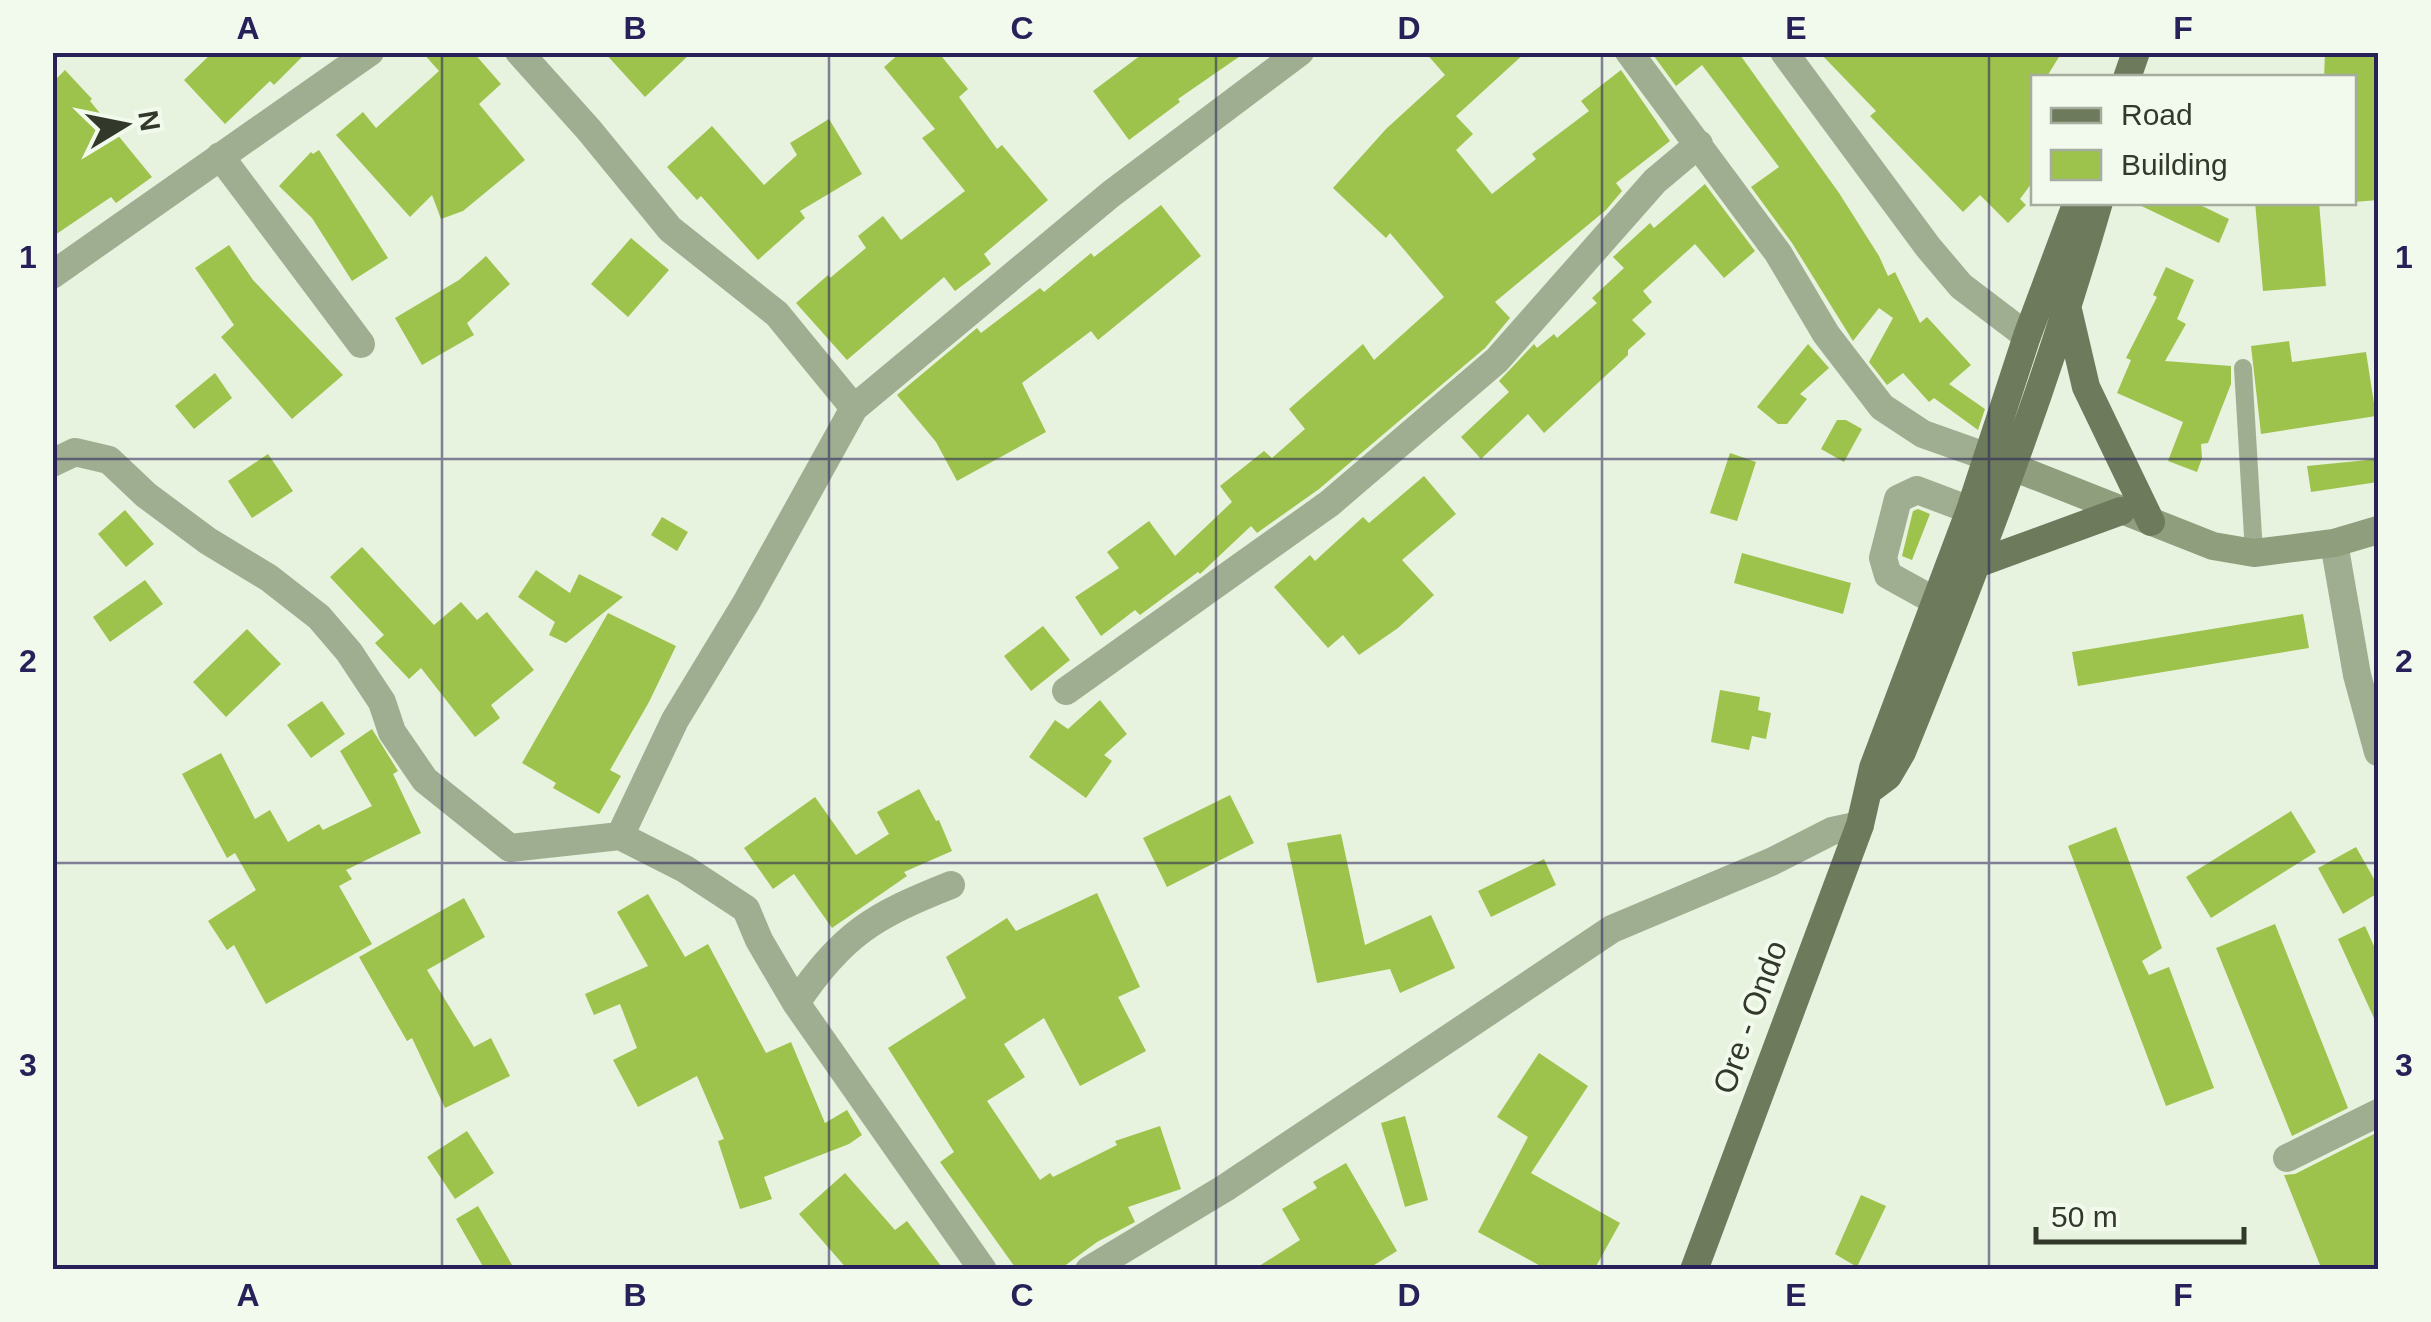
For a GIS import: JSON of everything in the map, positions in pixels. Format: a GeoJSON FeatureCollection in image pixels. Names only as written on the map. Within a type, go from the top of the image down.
{"type":"FeatureCollection","features":[{"type":"Feature","properties":{"kind":"main road"},"geometry":{"type":"LineString","coordinates":[[1871,789],[1888,776],[1902,752],[1979,563],[2027,336],[2076,205]]}},
{"type":"Feature","properties":{"kind":"main road"},"geometry":{"type":"LineString","coordinates":[[2000,462],[2068,310],[2098,205]]}},
{"type":"Feature","properties":{"kind":"main road"},"geometry":{"type":"LineString","coordinates":[[2068,310],[2086,387],[2151,522]]}},
{"type":"Feature","properties":{"kind":"main road"},"geometry":{"type":"LineString","coordinates":[[2000,462],[2213,546],[2254,553],[2334,543],[2378,530]]}},
{"type":"Feature","properties":{"kind":"main road","name":"Ore - Ondo"},"geometry":{"type":"LineString","coordinates":[[1694,1270],[1860,825],[1880,749],[1970,510],[2000,462]]}},
{"type":"Feature","properties":{"kind":"main road"},"geometry":{"type":"LineString","coordinates":[[1979,563],[2120,510]]}},
{"type":"Feature","properties":{"kind":"street"},"geometry":{"type":"LineString","coordinates":[[52,275],[370,52]]}},
{"type":"Feature","properties":{"kind":"street"},"geometry":{"type":"LineString","coordinates":[[519,52],[670,229],[777,314],[854,408]]}},
{"type":"Feature","properties":{"kind":"street"},"geometry":{"type":"LineString","coordinates":[[620,836],[675,720],[854,408],[1112,194],[1300,52]]}},
{"type":"Feature","properties":{"kind":"street"},"geometry":{"type":"LineString","coordinates":[[1629,52],[1778,253],[1826,334],[1882,408],[1922,434],[2000,462]]}},
{"type":"Feature","properties":{"kind":"street"},"geometry":{"type":"LineString","coordinates":[[1785,53],[1961,286],[2027,336]]}},
{"type":"Feature","properties":{"kind":"street"},"geometry":{"type":"LineString","coordinates":[[1066,691],[1330,503],[1482,374],[1656,181],[1699,144]]}},
{"type":"Feature","properties":{"kind":"street"},"geometry":{"type":"LineString","coordinates":[[220,156],[362,344]]}},
{"type":"Feature","properties":{"kind":"street"},"geometry":{"type":"LineString","coordinates":[[52,463],[75,452],[108,460],[192,530],[319,616],[382,702],[392,732],[425,780],[510,848],[620,836],[686,869],[746,909],[759,940],[796,1003],[983,1270]]}},
{"type":"Feature","properties":{"kind":"street"},"geometry":{"type":"LineString","coordinates":[[1936,601],[1888,575],[1883,558],[1898,499],[1917,490],[1970,510]]}},
{"type":"Feature","properties":{"kind":"street"},"geometry":{"type":"LineString","coordinates":[[2334,543],[2357,674],[2378,752]]}},
{"type":"Feature","properties":{"kind":"street"},"geometry":{"type":"LineString","coordinates":[[1091,1269],[1225,1188],[1612,929],[1771,862],[1832,831],[1860,825]]}},
{"type":"Feature","properties":{"kind":"street"},"geometry":{"type":"LineString","coordinates":[[796,1003],[820,967],[852,933],[894,907],[951,885]]}},
{"type":"Feature","properties":{"kind":"street"},"geometry":{"type":"LineString","coordinates":[[2287,1158],[2378,1113]]}},
{"type":"Feature","properties":{"kind":"lane"},"geometry":{"type":"LineString","coordinates":[[2242,368],[2254,553]]}},
{"type":"Feature","properties":{"kind":"building"},"geometry":{"type":"Polygon","coordinates":[[[213,52],[307,52],[274,85],[270,81],[225,124],[184,80],[213,52]]]}},
{"type":"Feature","properties":{"kind":"building"},"geometry":{"type":"Polygon","coordinates":[[[422,52],[473,52],[501,84],[479,104],[525,160],[463,211],[441,219],[432,195],[410,217],[336,135],[363,112],[376,128],[439,71],[422,52]]]}},
{"type":"Feature","properties":{"kind":"building"},"geometry":{"type":"Polygon","coordinates":[[[604,52],[692,52],[645,97],[604,52]]]}},
{"type":"Feature","properties":{"kind":"building"},"geometry":{"type":"Polygon","coordinates":[[[901,52],[938,52],[968,89],[959,97],[997,149],[1002,145],[1048,200],[984,254],[991,264],[955,291],[944,277],[847,360],[796,303],[866,248],[858,236],[883,216],[901,240],[965,191],[922,138],[935,129],[884,67],[901,52]]]}},
{"type":"Feature","properties":{"kind":"building"},"geometry":{"type":"Polygon","coordinates":[[[1145,52],[1246,52],[1178,99],[1180,102],[1129,140],[1093,91],[1145,52]]]}},
{"type":"Feature","properties":{"kind":"building"},"geometry":{"type":"Polygon","coordinates":[[[1425,52],[1526,52],[1456,116],[1473,134],[1456,150],[1492,194],[1536,159],[1532,154],[1589,111],[1581,101],[1621,70],[1670,141],[1616,183],[1622,191],[1606,210],[1495,302],[1510,318],[1485,348],[1319,489],[1257,533],[1251,526],[1200,574],[1140,615],[1135,610],[1101,636],[1075,597],[1119,568],[1107,552],[1149,521],[1175,556],[1232,502],[1220,486],[1264,451],[1272,458],[1305,429],[1289,409],[1363,344],[1374,360],[1444,297],[1390,233],[1386,238],[1333,188],[1386,129],[1445,75],[1425,52]]]}},
{"type":"Feature","properties":{"kind":"building"},"geometry":{"type":"Polygon","coordinates":[[[1651,52],[1738,52],[1839,193],[1888,276],[1895,272],[1920,323],[1927,317],[1971,365],[1949,384],[1985,409],[1978,430],[1934,398],[1929,402],[1903,373],[1887,385],[1869,362],[1893,318],[1879,308],[1853,341],[1792,243],[1751,187],[1779,167],[1702,65],[1676,86],[1651,52]]]}},
{"type":"Feature","properties":{"kind":"building"},"geometry":{"type":"Polygon","coordinates":[[[1819,52],[2062,52],[2048,75],[2031,75],[2031,184],[2020,199],[2026,205],[2008,223],[1980,195],[1963,212],[1870,116],[1876,111],[1819,52]]]}},
{"type":"Feature","properties":{"kind":"building"},"geometry":{"type":"Polygon","coordinates":[[[2325,52],[2378,53],[2378,200],[2356,202],[2356,75],[2324,75],[2325,52]]]}},
{"type":"Feature","properties":{"kind":"building"},"geometry":{"type":"Polygon","coordinates":[[[65,70],[152,177],[116,203],[111,197],[52,237],[52,83],[65,70]]]}},
{"type":"Feature","properties":{"kind":"building"},"geometry":{"type":"Polygon","coordinates":[[[829,119],[862,174],[800,211],[805,218],[758,260],[701,196],[697,200],[667,167],[712,126],[764,185],[797,155],[790,143],[829,119]]]}},
{"type":"Feature","properties":{"kind":"building"},"geometry":{"type":"Polygon","coordinates":[[[319,150],[388,258],[352,281],[312,218],[279,186],[311,152],[319,150]]]}},
{"type":"Feature","properties":{"kind":"building"},"geometry":{"type":"Polygon","coordinates":[[[1705,184],[1755,251],[1724,278],[1695,244],[1643,291],[1652,302],[1632,320],[1646,334],[1628,350],[1628,355],[1544,433],[1528,414],[1481,459],[1461,437],[1509,392],[1499,381],[1534,344],[1537,348],[1554,334],[1557,338],[1597,303],[1592,298],[1624,268],[1613,257],[1650,223],[1654,228],[1705,184]]]}},
{"type":"Feature","properties":{"kind":"building"},"geometry":{"type":"Polygon","coordinates":[[[1161,205],[1201,256],[1098,340],[1091,331],[1022,383],[1046,432],[957,481],[936,442],[897,395],[977,328],[981,333],[1040,288],[1044,292],[1091,253],[1094,257],[1161,205]]]}},
{"type":"Feature","properties":{"kind":"building"},"geometry":{"type":"Polygon","coordinates":[[[2139,205],[2200,205],[2229,219],[2219,243],[2139,205]]]}},
{"type":"Feature","properties":{"kind":"building"},"geometry":{"type":"Polygon","coordinates":[[[2255,205],[2319,205],[2326,286],[2263,291],[2255,205]]]}},
{"type":"Feature","properties":{"kind":"building"},"geometry":{"type":"Polygon","coordinates":[[[631,238],[669,270],[628,317],[591,284],[631,238]]]}},
{"type":"Feature","properties":{"kind":"building"},"geometry":{"type":"Polygon","coordinates":[[[229,245],[253,280],[343,375],[292,419],[221,337],[234,325],[195,268],[229,245]]]}},
{"type":"Feature","properties":{"kind":"building"},"geometry":{"type":"Polygon","coordinates":[[[486,256],[510,284],[467,323],[474,335],[422,365],[395,318],[459,280],[486,256]]]}},
{"type":"Feature","properties":{"kind":"building"},"geometry":{"type":"Polygon","coordinates":[[[2166,267],[2194,280],[2177,319],[2186,324],[2165,361],[2231,366],[2231,384],[2208,443],[2201,444],[2197,472],[2168,461],[2183,422],[2117,393],[2131,360],[2126,358],[2157,297],[2153,295],[2166,267]]]}},
{"type":"Feature","properties":{"kind":"building"},"geometry":{"type":"Polygon","coordinates":[[[2289,341],[2292,362],[2366,352],[2376,416],[2261,434],[2251,346],[2289,341]]]}},
{"type":"Feature","properties":{"kind":"building"},"geometry":{"type":"Polygon","coordinates":[[[1808,344],[1829,368],[1800,394],[1807,399],[1787,424],[1778,424],[1757,407],[1808,344]]]}},
{"type":"Feature","properties":{"kind":"building"},"geometry":{"type":"Polygon","coordinates":[[[215,373],[232,398],[194,429],[175,406],[215,373]]]}},
{"type":"Feature","properties":{"kind":"building"},"geometry":{"type":"Polygon","coordinates":[[[1837,420],[1846,420],[1862,429],[1844,462],[1821,449],[1837,420]]]}},
{"type":"Feature","properties":{"kind":"building"},"geometry":{"type":"Polygon","coordinates":[[[1730,453],[1756,462],[1737,521],[1710,513],[1730,453]]]}},
{"type":"Feature","properties":{"kind":"building"},"geometry":{"type":"Polygon","coordinates":[[[268,454],[293,491],[252,518],[228,481],[268,454]]]}},
{"type":"Feature","properties":{"kind":"building"},"geometry":{"type":"Polygon","coordinates":[[[2378,459],[2378,482],[2311,492],[2307,466],[2378,459]]]}},
{"type":"Feature","properties":{"kind":"building"},"geometry":{"type":"Polygon","coordinates":[[[1424,476],[1456,514],[1402,560],[1434,595],[1398,628],[1359,655],[1343,635],[1328,648],[1274,587],[1310,555],[1315,561],[1363,517],[1369,523],[1424,476]]]}},
{"type":"Feature","properties":{"kind":"building"},"geometry":{"type":"Polygon","coordinates":[[[125,510],[154,544],[126,567],[98,534],[125,510]]]}},
{"type":"Feature","properties":{"kind":"building"},"geometry":{"type":"Polygon","coordinates":[[[1913,511],[1930,514],[1912,560],[1902,556],[1913,511]]]}},
{"type":"Feature","properties":{"kind":"building"},"geometry":{"type":"Polygon","coordinates":[[[662,517],[688,532],[677,551],[651,535],[662,517]]]}},
{"type":"Feature","properties":{"kind":"building"},"geometry":{"type":"Polygon","coordinates":[[[362,547],[434,625],[461,602],[477,620],[487,612],[534,670],[491,705],[500,718],[475,737],[421,668],[409,679],[375,643],[384,635],[330,577],[362,547]]]}},
{"type":"Feature","properties":{"kind":"building"},"geometry":{"type":"Polygon","coordinates":[[[1742,553],[1851,583],[1843,614],[1734,583],[1742,553]]]}},
{"type":"Feature","properties":{"kind":"building"},"geometry":{"type":"Polygon","coordinates":[[[536,570],[570,593],[579,574],[623,597],[566,643],[549,635],[555,622],[518,597],[536,570]]]}},
{"type":"Feature","properties":{"kind":"building"},"geometry":{"type":"Polygon","coordinates":[[[145,580],[163,604],[110,642],[93,617],[145,580]]]}},
{"type":"Feature","properties":{"kind":"building"},"geometry":{"type":"Polygon","coordinates":[[[608,613],[676,646],[610,770],[621,776],[599,814],[553,788],[556,783],[522,763],[608,613]]]}},
{"type":"Feature","properties":{"kind":"building"},"geometry":{"type":"Polygon","coordinates":[[[2303,614],[2309,648],[2078,686],[2072,652],[2303,614]]]}},
{"type":"Feature","properties":{"kind":"building"},"geometry":{"type":"Polygon","coordinates":[[[1043,626],[1070,660],[1031,691],[1004,656],[1043,626]]]}},
{"type":"Feature","properties":{"kind":"building"},"geometry":{"type":"Polygon","coordinates":[[[247,629],[281,664],[226,717],[193,682],[247,629]]]}},
{"type":"Feature","properties":{"kind":"building"},"geometry":{"type":"Polygon","coordinates":[[[1720,690],[1760,697],[1758,710],[1771,713],[1766,739],[1752,736],[1749,750],[1711,742],[1720,690]]]}},
{"type":"Feature","properties":{"kind":"building"},"geometry":{"type":"Polygon","coordinates":[[[1100,700],[1127,734],[1104,755],[1112,761],[1086,798],[1029,757],[1055,720],[1068,729],[1100,700]]]}},
{"type":"Feature","properties":{"kind":"building"},"geometry":{"type":"Polygon","coordinates":[[[322,701],[345,734],[311,758],[287,725],[322,701]]]}},
{"type":"Feature","properties":{"kind":"building"},"geometry":{"type":"Polygon","coordinates":[[[372,729],[398,771],[393,774],[421,833],[346,870],[352,879],[339,886],[372,944],[266,1004],[234,945],[227,950],[208,921],[256,890],[235,853],[227,858],[182,774],[221,753],[255,819],[270,810],[288,842],[319,824],[323,830],[372,806],[340,751],[372,729]]]}},
{"type":"Feature","properties":{"kind":"building"},"geometry":{"type":"Polygon","coordinates":[[[919,789],[936,821],[939,820],[952,851],[904,872],[907,876],[832,928],[794,874],[773,889],[744,848],[815,797],[856,855],[889,834],[877,812],[919,789]]]}},
{"type":"Feature","properties":{"kind":"building"},"geometry":{"type":"Polygon","coordinates":[[[1230,795],[1254,843],[1167,887],[1143,838],[1230,795]]]}},
{"type":"Feature","properties":{"kind":"building"},"geometry":{"type":"Polygon","coordinates":[[[2291,811],[2316,852],[2211,918],[2186,877],[2291,811]]]}},
{"type":"Feature","properties":{"kind":"building"},"geometry":{"type":"Polygon","coordinates":[[[2116,827],[2162,948],[2142,961],[2149,975],[2169,967],[2214,1088],[2166,1106],[2068,846],[2116,827]]]}},
{"type":"Feature","properties":{"kind":"building"},"geometry":{"type":"Polygon","coordinates":[[[1341,834],[1365,945],[1431,915],[1455,968],[1400,993],[1390,969],[1317,983],[1287,843],[1341,834]]]}},
{"type":"Feature","properties":{"kind":"building"},"geometry":{"type":"Polygon","coordinates":[[[2356,847],[2378,886],[2378,893],[2343,914],[2318,868],[2356,847]]]}},
{"type":"Feature","properties":{"kind":"building"},"geometry":{"type":"Polygon","coordinates":[[[1544,859],[1556,885],[1491,917],[1478,891],[1544,859]]]}},
{"type":"Feature","properties":{"kind":"building"},"geometry":{"type":"Polygon","coordinates":[[[1097,893],[1140,987],[1118,997],[1146,1051],[1080,1086],[1044,1018],[1004,1044],[1025,1077],[987,1101],[1040,1180],[1117,1145],[1115,1141],[1160,1126],[1181,1189],[1128,1207],[1135,1222],[1097,1242],[1059,1270],[1017,1270],[940,1162],[954,1152],[888,1048],[966,998],[946,957],[1007,918],[1016,931],[1097,893]]]}},
{"type":"Feature","properties":{"kind":"building"},"geometry":{"type":"Polygon","coordinates":[[[648,894],[685,957],[708,944],[766,1053],[791,1042],[825,1123],[847,1110],[862,1135],[849,1144],[764,1177],[772,1199],[740,1209],[718,1141],[724,1139],[697,1076],[638,1107],[613,1060],[637,1048],[620,1004],[594,1015],[585,994],[648,966],[617,912],[648,894]]]}},
{"type":"Feature","properties":{"kind":"building"},"geometry":{"type":"Polygon","coordinates":[[[464,898],[485,937],[427,970],[474,1047],[491,1038],[510,1076],[445,1108],[412,1038],[407,1041],[359,957],[464,898]]]}},
{"type":"Feature","properties":{"kind":"building"},"geometry":{"type":"Polygon","coordinates":[[[2275,924],[2348,1108],[2292,1136],[2216,948],[2275,924]]]}},
{"type":"Feature","properties":{"kind":"building"},"geometry":{"type":"Polygon","coordinates":[[[2365,926],[2378,955],[2378,1027],[2338,939],[2365,926]]]}},
{"type":"Feature","properties":{"kind":"building"},"geometry":{"type":"Polygon","coordinates":[[[1539,1053],[1588,1086],[1531,1173],[1620,1223],[1594,1270],[1548,1270],[1478,1232],[1528,1137],[1497,1117],[1539,1053]]]}},
{"type":"Feature","properties":{"kind":"building"},"geometry":{"type":"Polygon","coordinates":[[[1405,1116],[1428,1200],[1405,1207],[1381,1123],[1405,1116]]]}},
{"type":"Feature","properties":{"kind":"building"},"geometry":{"type":"Polygon","coordinates":[[[467,1131],[494,1173],[455,1199],[427,1157],[467,1131]]]}},
{"type":"Feature","properties":{"kind":"building"},"geometry":{"type":"Polygon","coordinates":[[[2378,1132],[2378,1270],[2322,1270],[2284,1175],[2295,1174],[2378,1132]]]}},
{"type":"Feature","properties":{"kind":"building"},"geometry":{"type":"Polygon","coordinates":[[[1346,1163],[1397,1251],[1366,1270],[1253,1270],[1300,1240],[1282,1209],[1317,1188],[1313,1182],[1346,1163]]]}},
{"type":"Feature","properties":{"kind":"building"},"geometry":{"type":"Polygon","coordinates":[[[845,1173],[895,1230],[907,1221],[944,1270],[848,1270],[799,1214],[845,1173]]]}},
{"type":"Feature","properties":{"kind":"building"},"geometry":{"type":"Polygon","coordinates":[[[1861,1195],[1886,1206],[1857,1267],[1835,1254],[1861,1195]]]}},
{"type":"Feature","properties":{"kind":"building"},"geometry":{"type":"Polygon","coordinates":[[[478,1206],[515,1270],[485,1270],[456,1219],[478,1206]]]}}]}
